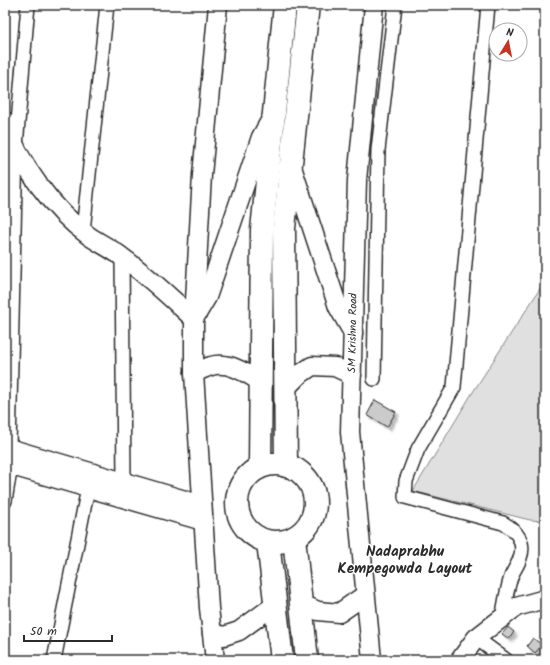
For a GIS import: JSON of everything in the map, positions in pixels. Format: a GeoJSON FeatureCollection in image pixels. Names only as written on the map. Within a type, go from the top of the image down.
{"type":"FeatureCollection","features":[{"type":"Feature","properties":{"kind":"highway"},"geometry":{"type":"LineString","coordinates":[[260,467],[262,230],[285,5]]}},
{"type":"Feature","properties":{"kind":"highway"},"geometry":{"type":"LineString","coordinates":[[286,466],[284,228],[308,5]]}},
{"type":"Feature","properties":{"kind":"highway"},"geometry":{"type":"LineString","coordinates":[[272,464],[286,466],[298,471],[308,481],[314,493],[315,506],[312,519],[304,530],[294,538],[281,542],[268,542],[256,538],[247,530],[240,520],[236,508],[237,495],[241,484],[250,474],[260,467],[272,464]]}},
{"type":"Feature","properties":{"kind":"highway"},"geometry":{"type":"LineString","coordinates":[[294,538],[307,660]]}},
{"type":"Feature","properties":{"kind":"highway"},"geometry":{"type":"LineString","coordinates":[[268,542],[282,660]]}},
{"type":"Feature","properties":{"kind":"street"},"geometry":{"type":"LineString","coordinates":[[5,501],[8,456],[16,146],[28,5]]}},
{"type":"Feature","properties":{"kind":"street"},"geometry":{"type":"LineString","coordinates":[[83,231],[108,5]]}},
{"type":"Feature","properties":{"kind":"street"},"geometry":{"type":"LineString","coordinates":[[215,660],[202,513],[194,374],[194,319],[202,175],[218,5]]}},
{"type":"Feature","properties":{"kind":"street","name":"SM Krishna Road"},"geometry":{"type":"LineString","coordinates":[[371,651],[350,432],[357,180],[374,5]]}},
{"type":"Feature","properties":{"kind":"street"},"geometry":{"type":"LineString","coordinates":[[374,378],[378,150],[395,5]]}},
{"type":"Feature","properties":{"kind":"street"},"geometry":{"type":"LineString","coordinates":[[488,5],[454,387],[418,449],[406,481],[404,497],[503,523],[513,528],[519,537],[522,547],[520,558],[511,578],[503,614]]}},
{"type":"Feature","properties":{"kind":"street"},"geometry":{"type":"LineString","coordinates":[[194,319],[207,297],[261,137],[275,112]]}},
{"type":"Feature","properties":{"kind":"street"},"geometry":{"type":"LineString","coordinates":[[5,124],[24,163],[45,194],[63,213],[83,231],[104,246],[122,256],[194,319]]}},
{"type":"Feature","properties":{"kind":"street"},"geometry":{"type":"LineString","coordinates":[[291,164],[338,307],[353,333]]}},
{"type":"Feature","properties":{"kind":"street"},"geometry":{"type":"LineString","coordinates":[[122,256],[124,481]]}},
{"type":"Feature","properties":{"kind":"street"},"geometry":{"type":"LineString","coordinates":[[194,374],[212,366],[222,365],[237,368],[261,382]]}},
{"type":"Feature","properties":{"kind":"street"},"geometry":{"type":"LineString","coordinates":[[285,389],[299,375],[312,366],[335,367],[352,375]]}},
{"type":"Feature","properties":{"kind":"street"},"geometry":{"type":"LineString","coordinates":[[8,456],[124,481],[202,513]]}},
{"type":"Feature","properties":{"kind":"street"},"geometry":{"type":"LineString","coordinates":[[8,456],[88,488],[202,513]]}},
{"type":"Feature","properties":{"kind":"street"},"geometry":{"type":"LineString","coordinates":[[54,660],[88,488]]}},
{"type":"Feature","properties":{"kind":"street"},"geometry":{"type":"LineString","coordinates":[[300,603],[318,611],[338,613],[366,595]]}},
{"type":"Feature","properties":{"kind":"street"},"geometry":{"type":"LineString","coordinates":[[460,660],[476,638],[516,607],[545,600]]}},
{"type":"Feature","properties":{"kind":"street"},"geometry":{"type":"LineString","coordinates":[[212,633],[224,636],[239,631],[276,604]]}},
{"type":"Feature","properties":{"kind":"street"},"geometry":{"type":"LineString","coordinates":[[476,638],[501,658]]}},
{"type":"Feature","properties":{"kind":"street"},"geometry":{"type":"LineString","coordinates":[[365,660],[371,651]]}},
{"type":"Feature","properties":{"kind":"shaded area"},"geometry":{"type":"Polygon","coordinates":[[[545,281],[545,521],[530,520],[413,491],[471,395],[545,281]]]}},
{"type":"Feature","properties":{"kind":"building"},"geometry":{"type":"Polygon","coordinates":[[[375,400],[396,412],[387,427],[367,415],[375,400]]]}},
{"type":"Feature","properties":{"kind":"building"},"geometry":{"type":"Polygon","coordinates":[[[508,627],[514,632],[509,639],[502,634],[508,627]]]}},
{"type":"Feature","properties":{"kind":"building"},"geometry":{"type":"Polygon","coordinates":[[[533,638],[542,645],[535,653],[527,646],[533,638]]]}},
{"type":"Feature","properties":{"kind":"district","name":"Nadaprabhu Kempegowda Layout"},"geometry":{"type":"Point","coordinates":[405,560]}}]}
